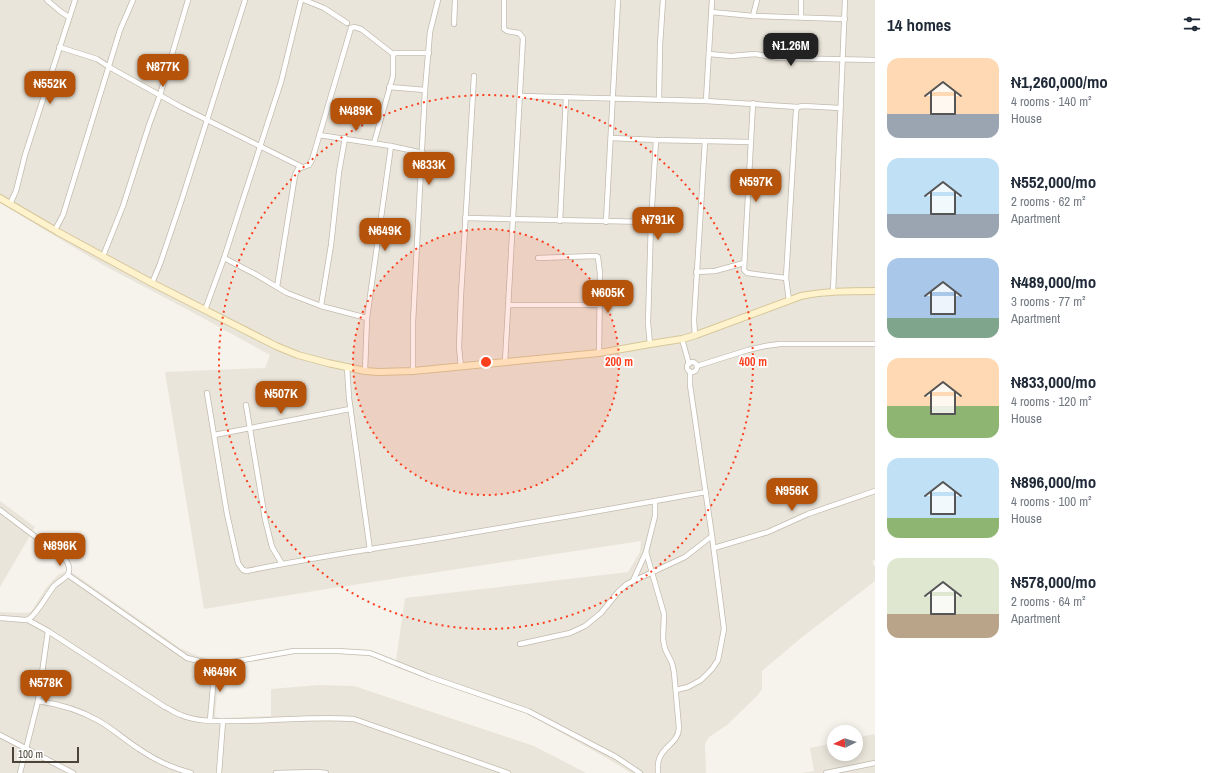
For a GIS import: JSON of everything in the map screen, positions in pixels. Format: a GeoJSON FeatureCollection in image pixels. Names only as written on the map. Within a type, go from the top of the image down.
{"type":"FeatureCollection","features":[{"type":"Feature","properties":{"kind":"street"},"geometry":{"type":"LineString","coordinates":[[48,0],[69,17]]}},
{"type":"Feature","properties":{"kind":"street"},"geometry":{"type":"LineString","coordinates":[[10,204],[16,191],[25,155],[75,0]]}},
{"type":"Feature","properties":{"kind":"street"},"geometry":{"type":"LineString","coordinates":[[55,230],[63,215],[120,30],[133,0]]}},
{"type":"Feature","properties":{"kind":"street"},"geometry":{"type":"LineString","coordinates":[[103,256],[123,206],[146,132],[160,95],[188,0]]}},
{"type":"Feature","properties":{"kind":"street"},"geometry":{"type":"LineString","coordinates":[[152,283],[182,199],[238,28],[245,0]]}},
{"type":"Feature","properties":{"kind":"street"},"geometry":{"type":"LineString","coordinates":[[205,310],[224,258],[286,68],[303,0],[324,8],[347,23]]}},
{"type":"Feature","properties":{"kind":"street"},"geometry":{"type":"LineString","coordinates":[[414,371],[413,322],[426,90],[430,32],[438,0]]}},
{"type":"Feature","properties":{"kind":"street"},"geometry":{"type":"LineString","coordinates":[[454,24],[456,0]]}},
{"type":"Feature","properties":{"kind":"street"},"geometry":{"type":"LineString","coordinates":[[504,0],[504,29],[519,33],[523,38],[505,362]]}},
{"type":"Feature","properties":{"kind":"street"},"geometry":{"type":"LineString","coordinates":[[606,222],[618,0]]}},
{"type":"Feature","properties":{"kind":"street"},"geometry":{"type":"LineString","coordinates":[[659,100],[663,0]]}},
{"type":"Feature","properties":{"kind":"street"},"geometry":{"type":"LineString","coordinates":[[706,101],[712,0]]}},
{"type":"Feature","properties":{"kind":"street"},"geometry":{"type":"LineString","coordinates":[[753,16],[757,0]]}},
{"type":"Feature","properties":{"kind":"street"},"geometry":{"type":"LineString","coordinates":[[801,0],[801,17]]}},
{"type":"Feature","properties":{"kind":"street"},"geometry":{"type":"LineString","coordinates":[[833,292],[846,0]]}},
{"type":"Feature","properties":{"kind":"street"},"geometry":{"type":"LineString","coordinates":[[711,12],[753,16],[845,19]]}},
{"type":"Feature","properties":{"kind":"street"},"geometry":{"type":"LineString","coordinates":[[277,287],[295,175],[298,169],[309,164],[312,160],[351,28],[354,27],[360,29],[393,54],[429,53]]}},
{"type":"Feature","properties":{"kind":"street"},"geometry":{"type":"LineString","coordinates":[[59,47],[97,59],[160,95],[302,167]]}},
{"type":"Feature","properties":{"kind":"street"},"geometry":{"type":"LineString","coordinates":[[374,143],[393,76],[393,54]]}},
{"type":"Feature","properties":{"kind":"street"},"geometry":{"type":"LineString","coordinates":[[709,54],[731,56],[755,54],[779,58],[875,60]]}},
{"type":"Feature","properties":{"kind":"street"},"geometry":{"type":"LineString","coordinates":[[461,367],[459,347],[474,76]]}},
{"type":"Feature","properties":{"kind":"street"},"geometry":{"type":"LineString","coordinates":[[389,87],[426,90]]}},
{"type":"Feature","properties":{"kind":"street"},"geometry":{"type":"LineString","coordinates":[[520,96],[706,101],[840,108]]}},
{"type":"Feature","properties":{"kind":"street"},"geometry":{"type":"LineString","coordinates":[[560,221],[566,97]]}},
{"type":"Feature","properties":{"kind":"street"},"geometry":{"type":"LineString","coordinates":[[753,103],[744,270],[747,273],[786,278]]}},
{"type":"Feature","properties":{"kind":"street"},"geometry":{"type":"LineString","coordinates":[[789,301],[786,278],[796,117],[798,107]]}},
{"type":"Feature","properties":{"kind":"street"},"geometry":{"type":"LineString","coordinates":[[319,135],[374,143],[423,153]]}},
{"type":"Feature","properties":{"kind":"street"},"geometry":{"type":"LineString","coordinates":[[321,306],[331,245],[345,138]]}},
{"type":"Feature","properties":{"kind":"street"},"geometry":{"type":"LineString","coordinates":[[611,138],[751,142]]}},
{"type":"Feature","properties":{"kind":"street"},"geometry":{"type":"LineString","coordinates":[[650,344],[648,323],[651,222],[656,140]]}},
{"type":"Feature","properties":{"kind":"street"},"geometry":{"type":"LineString","coordinates":[[695,336],[694,320],[696,272],[705,141]]}},
{"type":"Feature","properties":{"kind":"street"},"geometry":{"type":"LineString","coordinates":[[365,371],[367,318],[391,146]]}},
{"type":"Feature","properties":{"kind":"street"},"geometry":{"type":"LineString","coordinates":[[0,198],[152,283],[276,346],[298,355],[328,364],[365,371],[414,371],[599,353],[695,336],[801,296],[833,292],[875,291]]}},
{"type":"Feature","properties":{"kind":"street"},"geometry":{"type":"LineString","coordinates":[[465,218],[651,222]]}},
{"type":"Feature","properties":{"kind":"street"},"geometry":{"type":"LineString","coordinates":[[538,258],[598,257],[600,274],[599,353]]}},
{"type":"Feature","properties":{"kind":"street"},"geometry":{"type":"LineString","coordinates":[[224,258],[287,293],[321,306],[367,318]]}},
{"type":"Feature","properties":{"kind":"street"},"geometry":{"type":"LineString","coordinates":[[696,272],[715,271],[744,263]]}},
{"type":"Feature","properties":{"kind":"street"},"geometry":{"type":"LineString","coordinates":[[508,305],[600,305]]}},
{"type":"Feature","properties":{"kind":"street"},"geometry":{"type":"LineString","coordinates":[[676,690],[688,687],[701,680],[712,668],[718,660],[724,629],[714,548],[690,385],[690,372],[687,368],[689,364],[682,339]]}},
{"type":"Feature","properties":{"kind":"street"},"geometry":{"type":"LineString","coordinates":[[690,372],[695,371],[697,366],[765,346],[780,344],[875,344]]}},
{"type":"Feature","properties":{"kind":"street"},"geometry":{"type":"LineString","coordinates":[[689,364],[694,363],[697,366]]}},
{"type":"Feature","properties":{"kind":"street"},"geometry":{"type":"LineString","coordinates":[[347,367],[350,410],[370,550]]}},
{"type":"Feature","properties":{"kind":"street"},"geometry":{"type":"LineString","coordinates":[[207,393],[238,563],[240,567],[247,571],[334,554],[370,550],[706,492]]}},
{"type":"Feature","properties":{"kind":"street"},"geometry":{"type":"LineString","coordinates":[[246,405],[267,530],[272,547],[282,564]]}},
{"type":"Feature","properties":{"kind":"street"},"geometry":{"type":"LineString","coordinates":[[214,434],[350,410]]}},
{"type":"Feature","properties":{"kind":"street"},"geometry":{"type":"LineString","coordinates":[[714,548],[768,532],[808,514],[875,490]]}},
{"type":"Feature","properties":{"kind":"street"},"geometry":{"type":"LineString","coordinates":[[633,581],[646,552],[655,516],[655,501]]}},
{"type":"Feature","properties":{"kind":"street"},"geometry":{"type":"LineString","coordinates":[[0,510],[65,559],[68,564],[68,575],[57,583],[42,601],[32,617],[28,620]]}},
{"type":"Feature","properties":{"kind":"street"},"geometry":{"type":"LineString","coordinates":[[520,644],[570,633],[585,626],[601,613],[619,591],[627,584],[685,557],[712,536]]}},
{"type":"Feature","properties":{"kind":"street"},"geometry":{"type":"LineString","coordinates":[[646,552],[664,614],[663,639],[665,649],[672,663],[676,690],[679,734],[659,758],[658,773]]}},
{"type":"Feature","properties":{"kind":"street"},"geometry":{"type":"LineString","coordinates":[[68,575],[187,658],[215,665],[294,651],[370,653],[430,677],[528,710],[616,757],[640,773]]}},
{"type":"Feature","properties":{"kind":"street"},"geometry":{"type":"LineString","coordinates":[[0,618],[28,620],[48,631],[175,712],[192,718],[223,721],[262,721],[332,717],[354,719],[508,773]]}},
{"type":"Feature","properties":{"kind":"street"},"geometry":{"type":"LineString","coordinates":[[20,773],[38,701],[48,631]]}},
{"type":"Feature","properties":{"kind":"street"},"geometry":{"type":"LineString","coordinates":[[210,720],[215,665]]}},
{"type":"Feature","properties":{"kind":"street"},"geometry":{"type":"LineString","coordinates":[[38,701],[60,704],[86,714],[99,721],[138,749],[155,759],[173,768],[191,773]]}},
{"type":"Feature","properties":{"kind":"street"},"geometry":{"type":"LineString","coordinates":[[219,773],[223,721]]}},
{"type":"Feature","properties":{"kind":"street"},"geometry":{"type":"LineString","coordinates":[[0,735],[73,773]]}},
{"type":"Feature","properties":{"kind":"street"},"geometry":{"type":"LineString","coordinates":[[826,773],[875,763]]}},
{"type":"Feature","properties":{"kind":"street"},"geometry":{"type":"LineString","coordinates":[[276,773],[326,773]]}},
{"type":"Feature","properties":{"kind":"shaded area"},"geometry":{"type":"Polygon","coordinates":[[[0,0],[875,0],[875,560],[872,561],[875,567],[875,581],[801,638],[762,671],[762,689],[757,696],[727,725],[709,737],[705,744],[706,773],[631,773],[526,713],[395,667],[405,598],[628,572],[640,552],[641,541],[204,609],[165,372],[265,368],[270,355],[105,266],[0,203],[0,0]]]}},
{"type":"Feature","properties":{"kind":"shaded area"},"geometry":{"type":"Polygon","coordinates":[[[0,501],[35,527],[0,587],[0,501]]]}},
{"type":"Feature","properties":{"kind":"shaded area"},"geometry":{"type":"Polygon","coordinates":[[[64,572],[73,573],[180,648],[198,656],[213,660],[220,660],[215,716],[219,718],[271,716],[271,689],[318,685],[354,686],[534,746],[586,773],[0,773],[0,612],[31,612],[46,588],[58,575],[64,572]]]}},
{"type":"Feature","properties":{"kind":"shaded area"},"geometry":{"type":"Polygon","coordinates":[[[875,734],[875,773],[801,773],[814,771],[810,748],[827,744],[827,761],[863,761],[863,737],[875,734]]]}}]}
